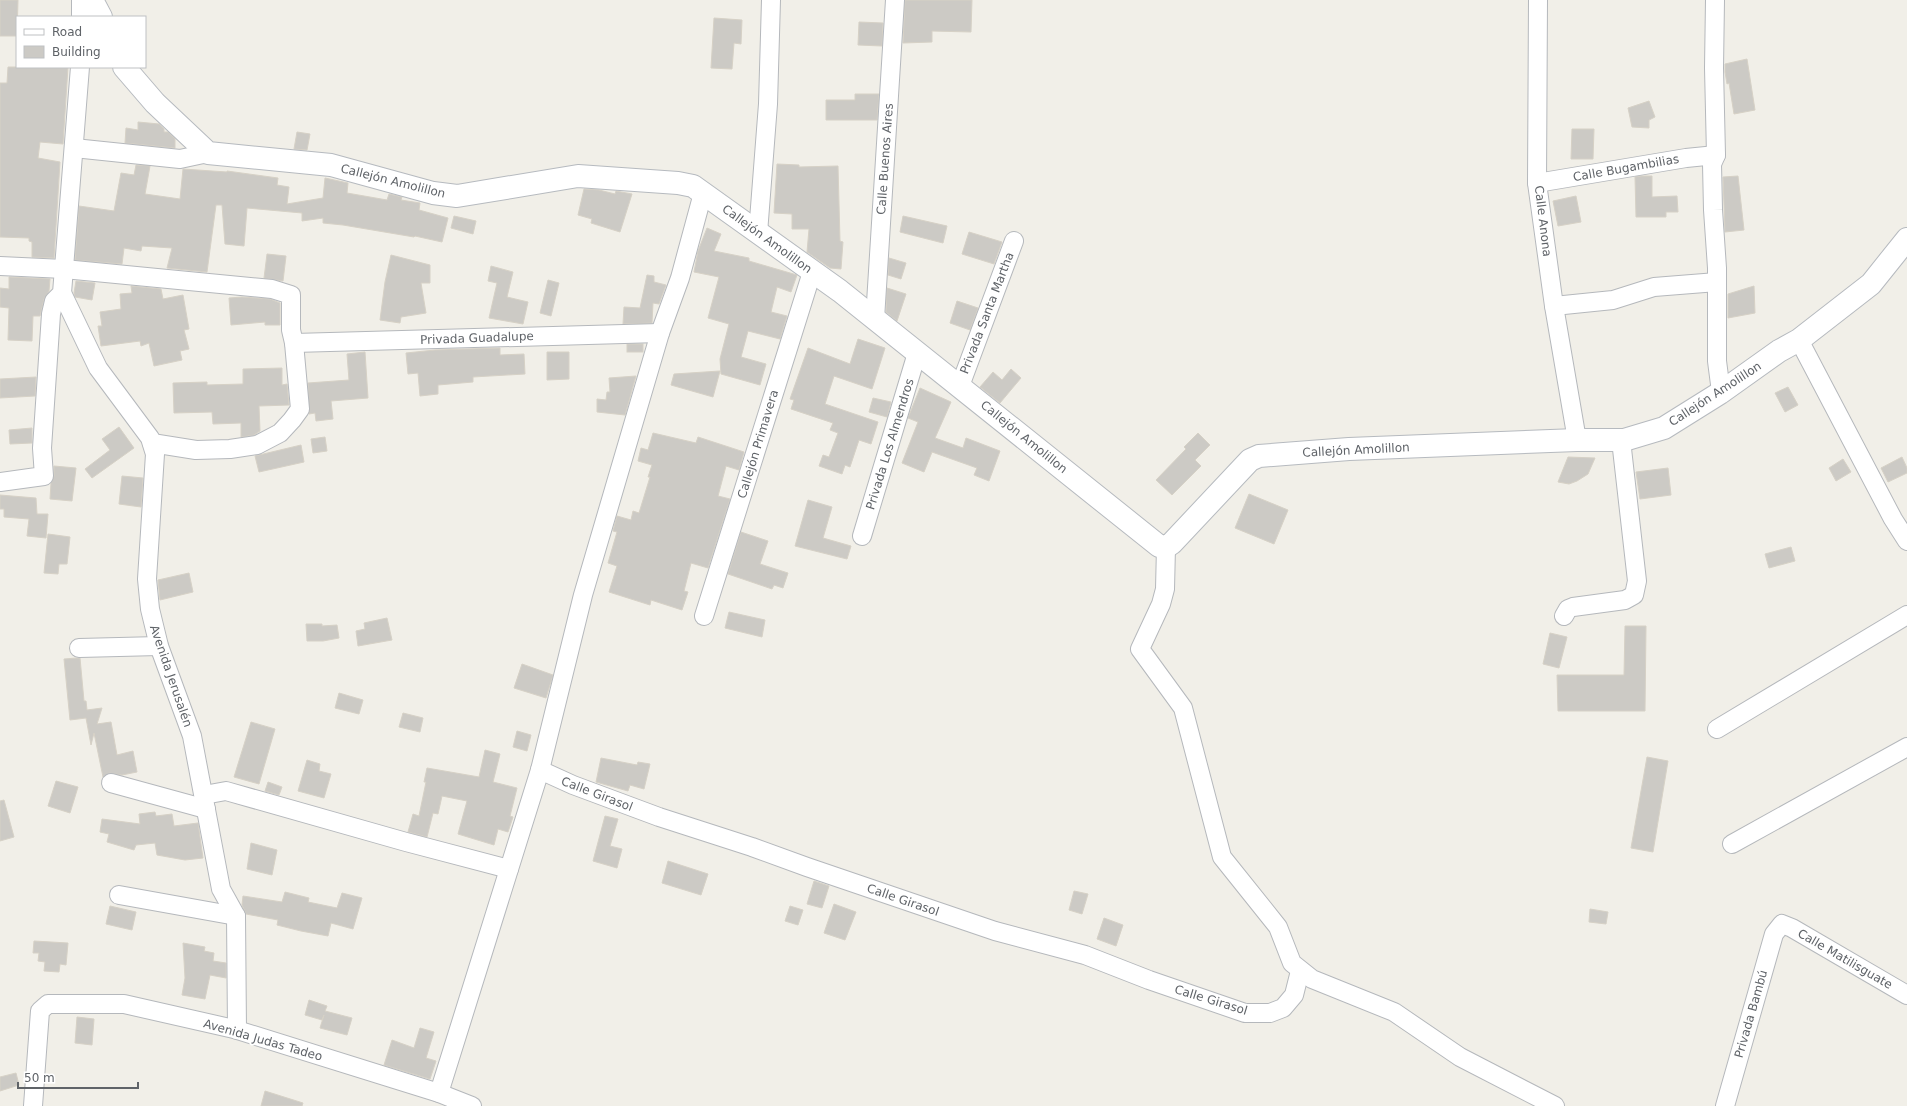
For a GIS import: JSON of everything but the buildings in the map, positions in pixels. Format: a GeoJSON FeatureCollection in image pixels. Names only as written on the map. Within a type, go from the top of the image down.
{"type":"FeatureCollection","features":[{"type":"Feature","properties":{"kind":"street"},"geometry":{"type":"LineString","coordinates":[[81,0],[81,16]]}},
{"type":"Feature","properties":{"kind":"street"},"geometry":{"type":"LineString","coordinates":[[92,0],[100,16]]}},
{"type":"Feature","properties":{"kind":"street"},"geometry":{"type":"LineString","coordinates":[[758,232],[768,104],[771,0]]}},
{"type":"Feature","properties":{"kind":"street","name":"Calle Buenos Aires"},"geometry":{"type":"LineString","coordinates":[[875,319],[895,0]]}},
{"type":"Feature","properties":{"kind":"street","name":"Calle Anona"},"geometry":{"type":"LineString","coordinates":[[1538,0],[1537,183],[1554,306],[1577,440]]}},
{"type":"Feature","properties":{"kind":"street"},"geometry":{"type":"LineString","coordinates":[[1715,0],[1714,68],[1716,155],[1712,164],[1717,282],[1717,361],[1721,392]]}},
{"type":"Feature","properties":{"kind":"street"},"geometry":{"type":"LineString","coordinates":[[0,482],[44,476],[42,448],[51,314],[54,301],[62,293],[80,68]]}},
{"type":"Feature","properties":{"kind":"street"},"geometry":{"type":"LineString","coordinates":[[125,68],[155,103],[208,153]]}},
{"type":"Feature","properties":{"kind":"street"},"geometry":{"type":"LineString","coordinates":[[74,148],[180,160],[208,153]]}},
{"type":"Feature","properties":{"kind":"street","name":"Callejón Amolillon"},"geometry":{"type":"LineString","coordinates":[[208,153],[331,165],[433,193],[457,196],[578,176],[678,182],[693,186],[758,232],[875,319],[1159,546],[1166,546],[1172,543],[1250,460],[1259,456],[1349,449],[1577,440],[1621,440],[1664,428],[1721,392],[1779,351],[1799,340],[1870,284],[1907,239]]}},
{"type":"Feature","properties":{"kind":"street","name":"Calle Bugambilias"},"geometry":{"type":"LineString","coordinates":[[1537,183],[1686,158],[1716,155]]}},
{"type":"Feature","properties":{"kind":"street"},"geometry":{"type":"LineString","coordinates":[[439,1093],[540,770],[583,596],[660,333],[680,278],[703,193]]}},
{"type":"Feature","properties":{"kind":"street","name":"Privada Santa Martha"},"geometry":{"type":"LineString","coordinates":[[960,386],[1014,241]]}},
{"type":"Feature","properties":{"kind":"street"},"geometry":{"type":"LineString","coordinates":[[0,266],[64,269],[272,290],[290,294],[291,330],[294,343],[300,409],[280,433],[257,445],[230,449],[196,450],[152,443]]}},
{"type":"Feature","properties":{"kind":"street","name":"Callejón Primavera"},"geometry":{"type":"LineString","coordinates":[[704,616],[812,272]]}},
{"type":"Feature","properties":{"kind":"street"},"geometry":{"type":"LineString","coordinates":[[1554,306],[1613,300],[1654,287],[1717,282]]}},
{"type":"Feature","properties":{"kind":"street","name":"Avenida Jerusalén"},"geometry":{"type":"LineString","coordinates":[[62,293],[98,368],[150,438],[155,454],[147,579],[150,609],[159,646],[192,736],[221,889],[236,916],[237,1030]]}},
{"type":"Feature","properties":{"kind":"street","name":"Privada Guadalupe"},"geometry":{"type":"LineString","coordinates":[[294,343],[660,333]]}},
{"type":"Feature","properties":{"kind":"street"},"geometry":{"type":"LineString","coordinates":[[1799,340],[1893,519],[1907,541]]}},
{"type":"Feature","properties":{"kind":"street","name":"Privada Los Almendros"},"geometry":{"type":"LineString","coordinates":[[862,536],[917,353]]}},
{"type":"Feature","properties":{"kind":"street"},"geometry":{"type":"LineString","coordinates":[[1564,616],[1568,609],[1626,600],[1634,595],[1637,581],[1621,440]]}},
{"type":"Feature","properties":{"kind":"street"},"geometry":{"type":"LineString","coordinates":[[1166,546],[1165,589],[1161,604],[1140,649],[1183,708],[1222,857],[1278,927],[1292,963],[1300,971],[1312,979],[1394,1012],[1460,1057],[1555,1106]]}},
{"type":"Feature","properties":{"kind":"street"},"geometry":{"type":"LineString","coordinates":[[1717,729],[1907,615]]}},
{"type":"Feature","properties":{"kind":"street"},"geometry":{"type":"LineString","coordinates":[[79,648],[159,646]]}},
{"type":"Feature","properties":{"kind":"street"},"geometry":{"type":"LineString","coordinates":[[1732,844],[1907,747]]}},
{"type":"Feature","properties":{"kind":"street","name":"Calle Girasol"},"geometry":{"type":"LineString","coordinates":[[540,770],[573,785],[659,817],[752,847],[995,931],[1085,955],[1149,980],[1245,1013],[1270,1013],[1283,1008],[1294,995],[1300,971]]}},
{"type":"Feature","properties":{"kind":"street"},"geometry":{"type":"LineString","coordinates":[[111,783],[205,802],[226,792],[509,869]]}},
{"type":"Feature","properties":{"kind":"street"},"geometry":{"type":"LineString","coordinates":[[119,895],[236,916]]}},
{"type":"Feature","properties":{"kind":"street","name":"Calle Matilisguate"},"geometry":{"type":"LineString","coordinates":[[1782,924],[1792,928],[1907,995]]}},
{"type":"Feature","properties":{"kind":"street","name":"Privada Bambú"},"geometry":{"type":"LineString","coordinates":[[1725,1106],[1774,934],[1782,924]]}},
{"type":"Feature","properties":{"kind":"street","name":"Avenida Judas Tadeo"},"geometry":{"type":"LineString","coordinates":[[33,1106],[40,1011],[48,1004],[124,1004],[237,1030],[439,1093],[472,1106]]}}]}
